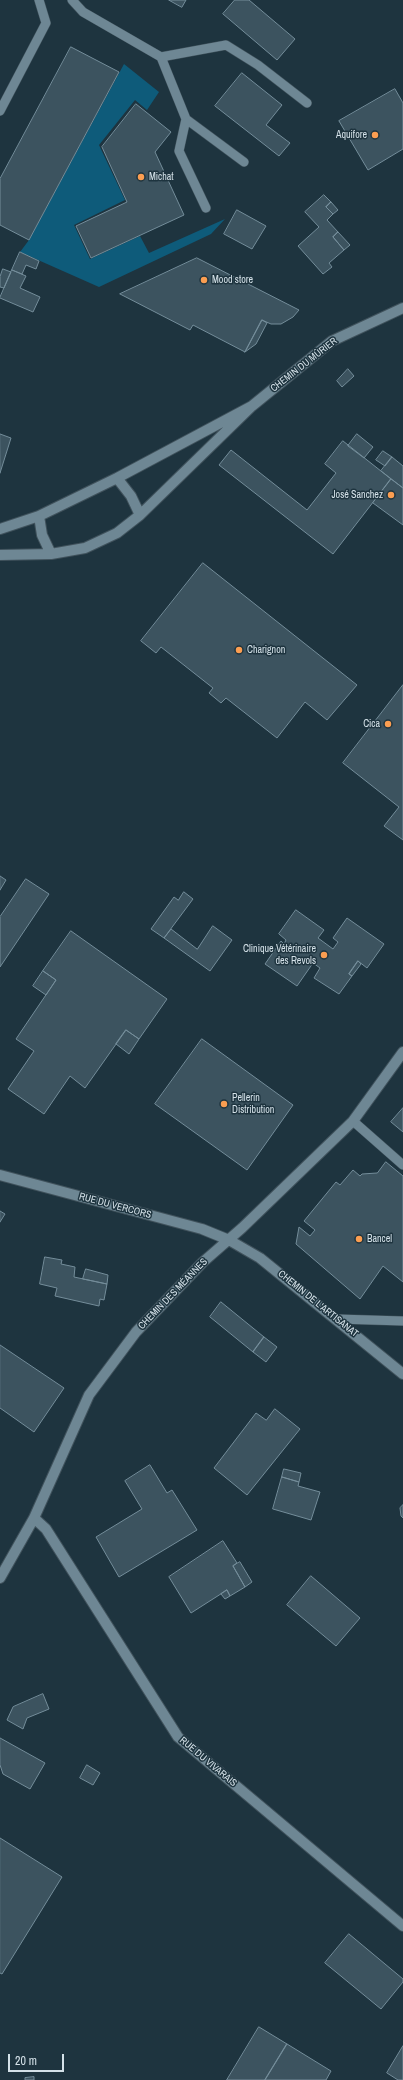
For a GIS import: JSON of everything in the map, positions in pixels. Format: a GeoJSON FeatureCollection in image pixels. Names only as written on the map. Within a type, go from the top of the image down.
{"type":"FeatureCollection","features":[{"type":"Feature","properties":{"kind":"street","name":"CHEMIN DU MÛRIER"},"geometry":{"type":"LineString","coordinates":[[0,555],[51,554],[85,548],[117,533],[140,515],[252,406],[332,341],[403,308]]}},
{"type":"Feature","properties":{"kind":"street","name":"CHEMIN DU MÛRIER"},"geometry":{"type":"LineString","coordinates":[[0,529],[39,516],[117,478],[252,406]]}},
{"type":"Feature","properties":{"kind":"street"},"geometry":{"type":"LineString","coordinates":[[117,478],[131,496],[140,515]]}},
{"type":"Feature","properties":{"kind":"street"},"geometry":{"type":"LineString","coordinates":[[39,516],[42,535],[51,554]]}},
{"type":"Feature","properties":{"kind":"street","name":"CHEMIN DES MÉANNES"},"geometry":{"type":"LineString","coordinates":[[0,1578],[34,1518],[89,1395],[136,1332],[203,1262],[229,1240],[353,1121],[403,1052]]}},
{"type":"Feature","properties":{"kind":"street","name":"RUE DU VERCORS"},"geometry":{"type":"LineString","coordinates":[[0,1175],[202,1229],[229,1240]]}},
{"type":"Feature","properties":{"kind":"street","name":"CHEMIN DE L'ARTISANAT"},"geometry":{"type":"LineString","coordinates":[[229,1240],[260,1258],[403,1374]]}},
{"type":"Feature","properties":{"kind":"street","name":"RUE DU VIVARAIS"},"geometry":{"type":"LineString","coordinates":[[34,1518],[46,1529],[178,1737],[403,1926]]}},
{"type":"Feature","properties":{"kind":"lane"},"geometry":{"type":"LineString","coordinates":[[0,111],[46,23],[38,0]]}},
{"type":"Feature","properties":{"kind":"lane"},"geometry":{"type":"LineString","coordinates":[[72,0],[83,12],[161,57],[186,119],[244,162]]}},
{"type":"Feature","properties":{"kind":"lane"},"geometry":{"type":"LineString","coordinates":[[161,57],[226,45],[258,65],[307,103]]}},
{"type":"Feature","properties":{"kind":"lane"},"geometry":{"type":"LineString","coordinates":[[186,119],[178,151],[206,208]]}},
{"type":"Feature","properties":{"kind":"lane"},"geometry":{"type":"LineString","coordinates":[[353,1121],[403,1165]]}},
{"type":"Feature","properties":{"kind":"lane"},"geometry":{"type":"LineString","coordinates":[[337,1319],[403,1322]]}},
{"type":"Feature","properties":{"kind":"shaded area"},"geometry":{"type":"Polygon","coordinates":[[[124,64],[159,92],[147,110],[135,100],[99,145],[125,200],[74,225],[90,259],[140,236],[149,253],[225,219],[211,234],[99,287],[20,252],[29,240],[124,64]]]}},
{"type":"Feature","properties":{"kind":"building"},"geometry":{"type":"Polygon","coordinates":[[[169,0],[186,0],[182,7],[169,0]]]}},
{"type":"Feature","properties":{"kind":"building"},"geometry":{"type":"Polygon","coordinates":[[[235,0],[249,0],[295,39],[277,60],[223,14],[235,0]]]}},
{"type":"Feature","properties":{"kind":"building"},"geometry":{"type":"Polygon","coordinates":[[[71,47],[119,72],[29,240],[0,225],[0,179],[71,47]]]}},
{"type":"Feature","properties":{"kind":"building"},"geometry":{"type":"Polygon","coordinates":[[[242,73],[282,105],[266,125],[290,143],[279,156],[215,106],[242,73]]]}},
{"type":"Feature","properties":{"kind":"building","name":"Aquifore"},"geometry":{"type":"Polygon","coordinates":[[[395,89],[403,103],[403,149],[368,170],[339,121],[395,89]]]}},
{"type":"Feature","properties":{"kind":"building","name":"Michat"},"geometry":{"type":"Polygon","coordinates":[[[136,104],[171,132],[155,152],[184,215],[91,258],[76,226],[127,202],[102,147],[136,104]]]}},
{"type":"Feature","properties":{"kind":"building"},"geometry":{"type":"Polygon","coordinates":[[[324,195],[331,202],[326,207],[333,214],[327,220],[338,232],[333,237],[344,250],[329,263],[332,267],[323,274],[298,246],[319,227],[305,212],[324,195]]]}},
{"type":"Feature","properties":{"kind":"building"},"geometry":{"type":"Polygon","coordinates":[[[331,202],[338,210],[333,214],[326,207],[331,202]]]}},
{"type":"Feature","properties":{"kind":"building"},"geometry":{"type":"Polygon","coordinates":[[[237,210],[266,226],[252,249],[224,234],[237,210]]]}},
{"type":"Feature","properties":{"kind":"building"},"geometry":{"type":"Polygon","coordinates":[[[338,232],[350,245],[344,250],[333,237],[338,232]]]}},
{"type":"Feature","properties":{"kind":"building"},"geometry":{"type":"Polygon","coordinates":[[[20,252],[39,261],[36,269],[26,265],[22,274],[12,270],[20,252]]]}},
{"type":"Feature","properties":{"kind":"building"},"geometry":{"type":"Polygon","coordinates":[[[197,258],[299,310],[293,317],[281,324],[271,324],[262,320],[245,352],[193,325],[190,330],[120,294],[197,258]]]}},
{"type":"Feature","properties":{"kind":"building"},"geometry":{"type":"Polygon","coordinates":[[[3,269],[11,272],[4,288],[0,287],[0,277],[3,269]]]}},
{"type":"Feature","properties":{"kind":"building"},"geometry":{"type":"Polygon","coordinates":[[[12,270],[26,276],[20,288],[40,297],[33,312],[0,298],[12,270]]]}},
{"type":"Feature","properties":{"kind":"building"},"geometry":{"type":"Polygon","coordinates":[[[262,320],[267,323],[256,344],[245,352],[262,320]]]}},
{"type":"Feature","properties":{"kind":"building"},"geometry":{"type":"Polygon","coordinates":[[[348,369],[354,376],[342,387],[337,381],[348,369]]]}},
{"type":"Feature","properties":{"kind":"building"},"geometry":{"type":"Polygon","coordinates":[[[0,434],[11,438],[0,473],[0,434]]]}},
{"type":"Feature","properties":{"kind":"building"},"geometry":{"type":"Polygon","coordinates":[[[357,434],[373,447],[364,458],[348,446],[357,434]]]}},
{"type":"Feature","properties":{"kind":"building"},"geometry":{"type":"Polygon","coordinates":[[[343,441],[391,479],[333,554],[219,465],[231,450],[307,510],[336,473],[325,464],[343,441]]]}},
{"type":"Feature","properties":{"kind":"building"},"geometry":{"type":"Polygon","coordinates":[[[383,451],[392,457],[385,466],[376,460],[383,451]]]}},
{"type":"Feature","properties":{"kind":"building"},"geometry":{"type":"Polygon","coordinates":[[[392,457],[403,466],[403,488],[381,471],[392,457]]]}},
{"type":"Feature","properties":{"kind":"building","name":"José Sanchez"},"geometry":{"type":"Polygon","coordinates":[[[391,479],[403,488],[403,525],[373,503],[391,479]]]}},
{"type":"Feature","properties":{"kind":"building","name":"Charignon"},"geometry":{"type":"Polygon","coordinates":[[[203,563],[357,685],[327,720],[305,702],[277,738],[226,698],[221,703],[209,693],[213,688],[161,647],[156,653],[141,641],[203,563]]]}},
{"type":"Feature","properties":{"kind":"building","name":"Cica"},"geometry":{"type":"Polygon","coordinates":[[[403,685],[403,840],[384,826],[399,807],[343,763],[403,685]]]}},
{"type":"Feature","properties":{"kind":"building"},"geometry":{"type":"Polygon","coordinates":[[[0,876],[6,880],[0,890],[0,876]]]}},
{"type":"Feature","properties":{"kind":"building"},"geometry":{"type":"Polygon","coordinates":[[[26,879],[49,894],[0,967],[0,917],[26,879]]]}},
{"type":"Feature","properties":{"kind":"building"},"geometry":{"type":"Polygon","coordinates":[[[184,892],[193,899],[164,938],[151,929],[174,897],[178,900],[184,892]]]}},
{"type":"Feature","properties":{"kind":"building","name":"Clinique Vétérinaire des Revols"},"geometry":{"type":"Polygon","coordinates":[[[296,910],[324,930],[318,938],[333,949],[338,942],[333,938],[347,918],[384,944],[367,968],[358,961],[349,974],[352,976],[339,994],[314,978],[320,968],[313,963],[297,986],[265,964],[281,941],[284,944],[286,940],[279,934],[296,910]]]}},
{"type":"Feature","properties":{"kind":"building"},"geometry":{"type":"Polygon","coordinates":[[[213,926],[232,940],[210,971],[164,938],[171,929],[197,949],[213,926]]]}},
{"type":"Feature","properties":{"kind":"building"},"geometry":{"type":"Polygon","coordinates":[[[71,931],[167,999],[139,1039],[126,1030],[85,1088],[70,1076],[44,1114],[8,1089],[34,1051],[16,1039],[56,980],[43,971],[71,931]]]}},
{"type":"Feature","properties":{"kind":"building"},"geometry":{"type":"Polygon","coordinates":[[[358,961],[361,964],[352,976],[349,974],[358,961]]]}},
{"type":"Feature","properties":{"kind":"building"},"geometry":{"type":"Polygon","coordinates":[[[43,971],[56,980],[46,995],[33,986],[43,971]]]}},
{"type":"Feature","properties":{"kind":"building"},"geometry":{"type":"Polygon","coordinates":[[[126,1030],[139,1039],[129,1054],[116,1044],[126,1030]]]}},
{"type":"Feature","properties":{"kind":"building","name":"Pellerin Distribution"},"geometry":{"type":"Polygon","coordinates":[[[202,1039],[293,1105],[247,1170],[155,1104],[202,1039]]]}},
{"type":"Feature","properties":{"kind":"building"},"geometry":{"type":"Polygon","coordinates":[[[403,1108],[403,1132],[391,1122],[403,1108]]]}},
{"type":"Feature","properties":{"kind":"building"},"geometry":{"type":"Polygon","coordinates":[[[386,1162],[403,1176],[403,1282],[383,1266],[360,1299],[296,1244],[299,1227],[310,1236],[315,1230],[304,1221],[336,1182],[340,1185],[353,1170],[360,1176],[362,1174],[377,1173],[386,1162]]]}},
{"type":"Feature","properties":{"kind":"building"},"geometry":{"type":"Polygon","coordinates":[[[0,1211],[5,1214],[0,1222],[0,1211]]]}},
{"type":"Feature","properties":{"kind":"building"},"geometry":{"type":"Polygon","coordinates":[[[45,1257],[62,1260],[61,1264],[75,1267],[74,1277],[107,1284],[104,1300],[100,1299],[99,1306],[55,1296],[57,1288],[40,1284],[45,1257]]]}},
{"type":"Feature","properties":{"kind":"building"},"geometry":{"type":"Polygon","coordinates":[[[86,1269],[108,1275],[107,1284],[83,1279],[86,1269]]]}},
{"type":"Feature","properties":{"kind":"building"},"geometry":{"type":"Polygon","coordinates":[[[221,1302],[264,1337],[253,1352],[210,1317],[221,1302]]]}},
{"type":"Feature","properties":{"kind":"building"},"geometry":{"type":"Polygon","coordinates":[[[264,1337],[277,1347],[266,1362],[253,1352],[264,1337]]]}},
{"type":"Feature","properties":{"kind":"building"},"geometry":{"type":"Polygon","coordinates":[[[0,1345],[64,1388],[34,1432],[0,1408],[0,1345]]]}},
{"type":"Feature","properties":{"kind":"building"},"geometry":{"type":"Polygon","coordinates":[[[275,1409],[300,1429],[247,1495],[214,1468],[256,1413],[266,1420],[275,1409]]]}},
{"type":"Feature","properties":{"kind":"building"},"geometry":{"type":"Polygon","coordinates":[[[150,1465],[167,1493],[172,1490],[197,1530],[119,1577],[96,1537],[142,1509],[125,1481],[150,1465]]]}},
{"type":"Feature","properties":{"kind":"building"},"geometry":{"type":"Polygon","coordinates":[[[284,1469],[301,1473],[299,1482],[282,1477],[284,1469]]]}},
{"type":"Feature","properties":{"kind":"building"},"geometry":{"type":"Polygon","coordinates":[[[282,1477],[299,1482],[298,1486],[320,1492],[311,1520],[273,1509],[282,1477]]]}},
{"type":"Feature","properties":{"kind":"building"},"geometry":{"type":"Polygon","coordinates":[[[403,1505],[403,1518],[401,1516],[400,1508],[403,1505]]]}},
{"type":"Feature","properties":{"kind":"building"},"geometry":{"type":"Polygon","coordinates":[[[223,1541],[237,1563],[233,1566],[245,1587],[230,1596],[227,1590],[191,1613],[169,1577],[223,1541]]]}},
{"type":"Feature","properties":{"kind":"building"},"geometry":{"type":"Polygon","coordinates":[[[240,1562],[252,1582],[245,1587],[233,1566],[240,1562]]]}},
{"type":"Feature","properties":{"kind":"building"},"geometry":{"type":"Polygon","coordinates":[[[311,1576],[360,1618],[336,1646],[287,1605],[311,1576]]]}},
{"type":"Feature","properties":{"kind":"building"},"geometry":{"type":"Polygon","coordinates":[[[227,1590],[230,1596],[225,1599],[221,1594],[227,1590]]]}},
{"type":"Feature","properties":{"kind":"building"},"geometry":{"type":"Polygon","coordinates":[[[43,1694],[49,1709],[27,1718],[23,1729],[7,1720],[13,1707],[43,1694]]]}},
{"type":"Feature","properties":{"kind":"building"},"geometry":{"type":"Polygon","coordinates":[[[0,1738],[45,1763],[30,1789],[3,1774],[0,1765],[0,1738]]]}},
{"type":"Feature","properties":{"kind":"building"},"geometry":{"type":"Polygon","coordinates":[[[87,1765],[100,1773],[93,1785],[80,1778],[87,1765]]]}},
{"type":"Feature","properties":{"kind":"building"},"geometry":{"type":"Polygon","coordinates":[[[0,1838],[62,1877],[2,1974],[0,1973],[0,1838]]]}},
{"type":"Feature","properties":{"kind":"building"},"geometry":{"type":"Polygon","coordinates":[[[349,1934],[403,1979],[403,1982],[381,2009],[325,1963],[349,1934]]]}},
{"type":"Feature","properties":{"kind":"building"},"geometry":{"type":"Polygon","coordinates":[[[259,2027],[287,2044],[265,2080],[227,2080],[259,2027]]]}},
{"type":"Feature","properties":{"kind":"building"},"geometry":{"type":"Polygon","coordinates":[[[287,2044],[331,2071],[326,2080],[265,2080],[287,2044]]]}},
{"type":"Feature","properties":{"kind":"building"},"geometry":{"type":"Polygon","coordinates":[[[403,2046],[403,2080],[398,2080],[387,2073],[403,2046]]]}},
{"type":"Feature","properties":{"kind":"building"},"geometry":{"type":"Polygon","coordinates":[[[34,2077],[34,2080],[25,2080],[25,2078],[34,2077]]]}},
{"type":"Feature","properties":{"kind":"place","name":"Aquifore"},"geometry":{"type":"Point","coordinates":[375,135]}},
{"type":"Feature","properties":{"kind":"place","name":"Michat"},"geometry":{"type":"Point","coordinates":[141,177]}},
{"type":"Feature","properties":{"kind":"place","name":"Mood store"},"geometry":{"type":"Point","coordinates":[204,280]}},
{"type":"Feature","properties":{"kind":"place","name":"José Sanchez"},"geometry":{"type":"Point","coordinates":[391,495]}},
{"type":"Feature","properties":{"kind":"place","name":"Charignon"},"geometry":{"type":"Point","coordinates":[239,650]}},
{"type":"Feature","properties":{"kind":"place","name":"Cica"},"geometry":{"type":"Point","coordinates":[388,724]}},
{"type":"Feature","properties":{"kind":"place","name":"Clinique Vétérinaire des Revols"},"geometry":{"type":"Point","coordinates":[324,955]}},
{"type":"Feature","properties":{"kind":"place","name":"Pellerin Distribution"},"geometry":{"type":"Point","coordinates":[224,1104]}},
{"type":"Feature","properties":{"kind":"place","name":"Bancel"},"geometry":{"type":"Point","coordinates":[359,1239]}}]}
